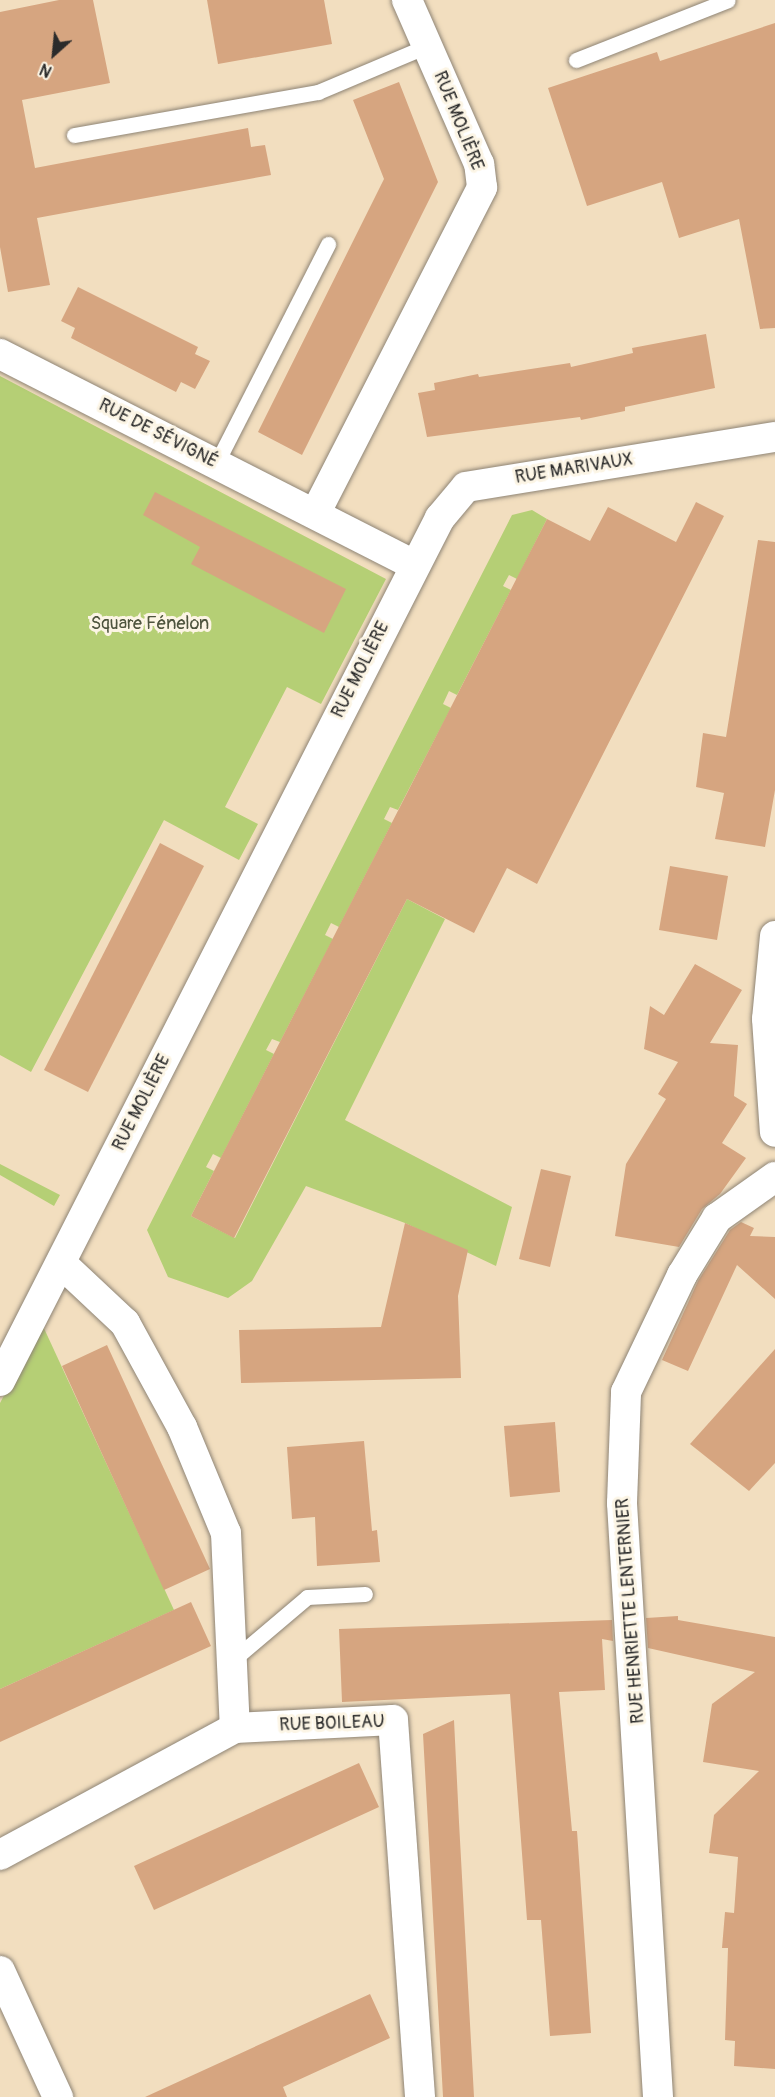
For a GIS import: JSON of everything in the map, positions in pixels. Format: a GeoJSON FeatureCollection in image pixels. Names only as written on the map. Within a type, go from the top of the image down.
{"type":"FeatureCollection","features":[{"type":"Feature","properties":{"kind":"street","name":"RUE MOLIÈRE"},"geometry":{"type":"LineString","coordinates":[[315,514],[482,188],[479,164],[407,0]]}},
{"type":"Feature","properties":{"kind":"street","name":"RUE DE SÉVIGNÉ"},"geometry":{"type":"LineString","coordinates":[[0,354],[315,514]]}},
{"type":"Feature","properties":{"kind":"street","name":"RUE MARIVAUX"},"geometry":{"type":"LineString","coordinates":[[414,565],[440,518],[466,487],[775,437]]}},
{"type":"Feature","properties":{"kind":"street"},"geometry":{"type":"LineString","coordinates":[[315,514],[414,565]]}},
{"type":"Feature","properties":{"kind":"street","name":"RUE MOLIÈRE"},"geometry":{"type":"LineString","coordinates":[[0,1381],[62,1263],[414,565]]}},
{"type":"Feature","properties":{"kind":"street"},"geometry":{"type":"LineString","coordinates":[[775,936],[768,1019],[775,1132]]}},
{"type":"Feature","properties":{"kind":"street","name":"RUE HENRIETTE LENTERNIER"},"geometry":{"type":"LineString","coordinates":[[658,2097],[622,1503],[626,1392],[681,1275],[717,1218],[775,1177]]}},
{"type":"Feature","properties":{"kind":"street"},"geometry":{"type":"LineString","coordinates":[[62,1263],[125,1323],[182,1426],[226,1533],[234,1659],[235,1728]]}},
{"type":"Feature","properties":{"kind":"street","name":"RUE BOILEAU"},"geometry":{"type":"LineString","coordinates":[[0,1855],[235,1728],[393,1720],[420,2097]]}},
{"type":"Feature","properties":{"kind":"street"},"geometry":{"type":"LineString","coordinates":[[0,1971],[58,2097]]}},
{"type":"Feature","properties":{"kind":"lane"},"geometry":{"type":"LineString","coordinates":[[576,60],[729,0]]}},
{"type":"Feature","properties":{"kind":"lane"},"geometry":{"type":"LineString","coordinates":[[75,135],[318,92],[427,46]]}},
{"type":"Feature","properties":{"kind":"lane"},"geometry":{"type":"LineString","coordinates":[[216,464],[328,244]]}},
{"type":"Feature","properties":{"kind":"lane"},"geometry":{"type":"LineString","coordinates":[[234,1659],[307,1597],[365,1594]]}},
{"type":"Feature","properties":{"kind":"green space","name":"Square Fénelon"},"geometry":{"type":"Polygon","coordinates":[[[0,376],[386,579],[321,704],[287,687],[225,807],[258,824],[239,860],[164,820],[31,1072],[0,1055],[0,376]]]}},
{"type":"Feature","properties":{"kind":"green space"},"geometry":{"type":"Polygon","coordinates":[[[532,510],[547,519],[517,579],[509,575],[503,586],[511,590],[457,695],[449,691],[443,704],[451,708],[398,810],[390,807],[384,819],[392,823],[339,927],[331,923],[325,935],[333,939],[280,1042],[272,1039],[266,1050],[274,1054],[221,1158],[213,1154],[206,1167],[214,1171],[191,1216],[235,1238],[407,899],[445,919],[345,1120],[512,1207],[496,1266],[405,1223],[306,1186],[252,1281],[228,1298],[168,1277],[147,1230],[512,515],[532,510]]]}},
{"type":"Feature","properties":{"kind":"green space"},"geometry":{"type":"Polygon","coordinates":[[[0,1164],[60,1195],[54,1206],[0,1175],[0,1164]]]}},
{"type":"Feature","properties":{"kind":"green space"},"geometry":{"type":"Polygon","coordinates":[[[42,1324],[174,1610],[0,1689],[0,1403],[42,1324]]]}},
{"type":"Feature","properties":{"kind":"building"},"geometry":{"type":"Polygon","coordinates":[[[59,0],[93,0],[110,83],[22,100],[35,168],[248,128],[251,147],[265,145],[271,175],[37,218],[50,285],[8,292],[0,247],[0,12],[59,0]]]}},
{"type":"Feature","properties":{"kind":"building"},"geometry":{"type":"Polygon","coordinates":[[[207,0],[324,0],[332,44],[218,64],[207,0]]]}},
{"type":"Feature","properties":{"kind":"building"},"geometry":{"type":"Polygon","coordinates":[[[775,23],[775,328],[760,329],[739,219],[679,238],[662,182],[587,206],[548,88],[657,52],[660,61],[775,23]]]}},
{"type":"Feature","properties":{"kind":"building"},"geometry":{"type":"Polygon","coordinates":[[[399,82],[438,182],[302,455],[258,432],[384,179],[353,100],[399,82]]]}},
{"type":"Feature","properties":{"kind":"building"},"geometry":{"type":"Polygon","coordinates":[[[78,287],[198,347],[195,354],[210,361],[195,389],[181,382],[176,392],[71,338],[75,328],[61,321],[78,287]]]}},
{"type":"Feature","properties":{"kind":"building"},"geometry":{"type":"Polygon","coordinates":[[[706,334],[715,388],[625,407],[625,411],[581,420],[580,417],[427,437],[418,393],[435,390],[434,383],[478,374],[479,377],[570,363],[571,367],[633,353],[632,348],[706,334]]]}},
{"type":"Feature","properties":{"kind":"building"},"geometry":{"type":"Polygon","coordinates":[[[155,492],[346,589],[324,633],[191,564],[200,547],[143,515],[155,492]]]}},
{"type":"Feature","properties":{"kind":"building"},"geometry":{"type":"Polygon","coordinates":[[[696,502],[724,516],[537,884],[507,868],[474,933],[407,899],[234,1238],[191,1216],[547,519],[590,541],[608,507],[676,542],[696,502]]]}},
{"type":"Feature","properties":{"kind":"building"},"geometry":{"type":"Polygon","coordinates":[[[758,540],[775,542],[775,790],[765,847],[715,839],[724,793],[696,787],[703,733],[726,737],[758,540]]]}},
{"type":"Feature","properties":{"kind":"building"},"geometry":{"type":"Polygon","coordinates":[[[160,843],[204,866],[88,1092],[44,1070],[160,843]]]}},
{"type":"Feature","properties":{"kind":"building"},"geometry":{"type":"Polygon","coordinates":[[[670,866],[728,876],[717,940],[659,930],[670,866]]]}},
{"type":"Feature","properties":{"kind":"building"},"geometry":{"type":"Polygon","coordinates":[[[695,964],[742,990],[710,1043],[738,1045],[734,1096],[747,1104],[722,1143],[746,1158],[720,1194],[702,1209],[679,1247],[615,1236],[626,1164],[666,1099],[658,1094],[678,1062],[644,1049],[650,1006],[664,1015],[695,964]]]}},
{"type":"Feature","properties":{"kind":"building"},"geometry":{"type":"Polygon","coordinates":[[[541,1169],[571,1176],[550,1267],[519,1259],[541,1169]]]}},
{"type":"Feature","properties":{"kind":"building"},"geometry":{"type":"Polygon","coordinates":[[[741,1222],[754,1228],[750,1236],[775,1237],[775,1299],[737,1265],[688,1371],[662,1360],[698,1281],[730,1230],[741,1222]]]}},
{"type":"Feature","properties":{"kind":"building"},"geometry":{"type":"Polygon","coordinates":[[[405,1223],[468,1250],[458,1296],[461,1378],[241,1383],[239,1330],[381,1327],[405,1223]]]}},
{"type":"Feature","properties":{"kind":"building"},"geometry":{"type":"Polygon","coordinates":[[[107,1345],[210,1569],[164,1590],[62,1366],[107,1345]]]}},
{"type":"Feature","properties":{"kind":"building"},"geometry":{"type":"Polygon","coordinates":[[[775,1349],[775,1463],[749,1491],[690,1444],[775,1349]]]}},
{"type":"Feature","properties":{"kind":"building"},"geometry":{"type":"Polygon","coordinates":[[[555,1422],[560,1492],[510,1497],[504,1426],[555,1422]]]}},
{"type":"Feature","properties":{"kind":"building"},"geometry":{"type":"Polygon","coordinates":[[[364,1441],[372,1531],[377,1530],[380,1562],[317,1566],[315,1517],[292,1519],[287,1447],[364,1441]]]}},
{"type":"Feature","properties":{"kind":"building"},"geometry":{"type":"Polygon","coordinates":[[[191,1602],[211,1646],[0,1742],[0,1689],[191,1602]]]}},
{"type":"Feature","properties":{"kind":"building"},"geometry":{"type":"Polygon","coordinates":[[[678,1616],[678,1620],[775,1637],[775,2069],[734,2066],[735,2041],[725,2040],[728,1948],[722,1948],[725,1912],[734,1913],[738,1857],[709,1853],[714,1815],[759,1771],[703,1762],[712,1704],[755,1672],[648,1648],[646,1618],[678,1616]]]}},
{"type":"Feature","properties":{"kind":"building"},"geometry":{"type":"Polygon","coordinates":[[[612,1620],[613,1641],[602,1639],[605,1690],[559,1692],[572,1831],[577,1831],[591,2033],[550,2036],[541,1920],[527,1920],[510,1694],[342,1702],[339,1629],[612,1620]]]}},
{"type":"Feature","properties":{"kind":"building"},"geometry":{"type":"Polygon","coordinates":[[[454,1720],[474,2097],[443,2097],[423,1734],[454,1720]]]}},
{"type":"Feature","properties":{"kind":"building"},"geometry":{"type":"Polygon","coordinates":[[[359,1763],[379,1807],[154,1910],[134,1866],[359,1763]]]}},
{"type":"Feature","properties":{"kind":"building"},"geometry":{"type":"Polygon","coordinates":[[[370,1994],[390,2038],[283,2087],[287,2097],[145,2097],[370,1994]]]}}]}
